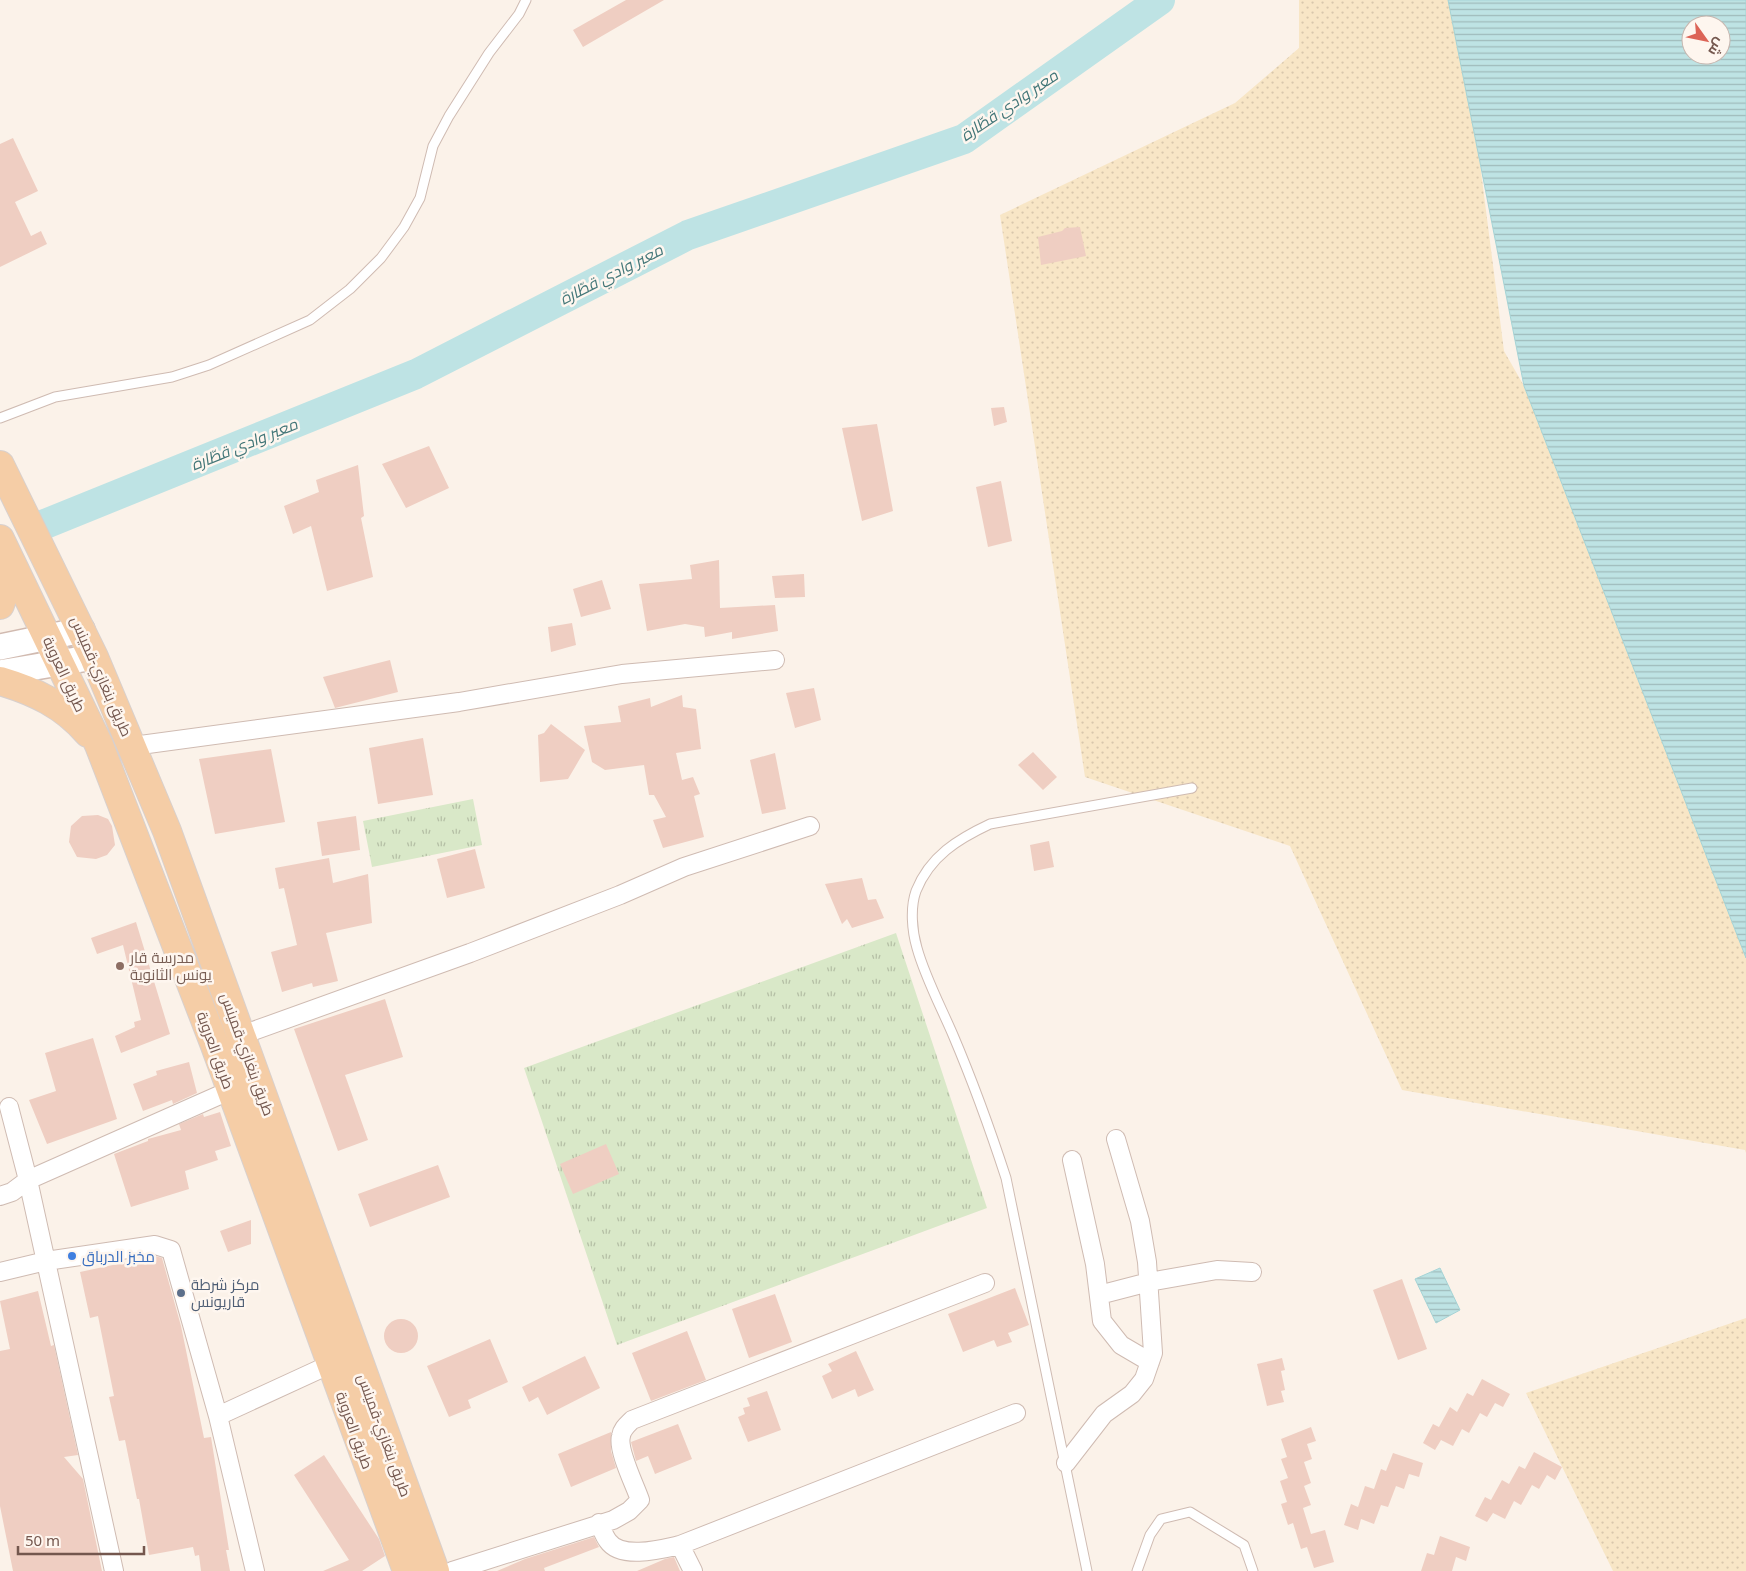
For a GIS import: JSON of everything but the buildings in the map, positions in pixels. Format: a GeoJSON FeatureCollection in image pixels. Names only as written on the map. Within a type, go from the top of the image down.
{"type":"FeatureCollection","features":[{"type":"Feature","properties":{"kind":"main road","name":"طريق بنغازي-قمينس"},"geometry":{"type":"LineString","coordinates":[[0,465],[82,630],[133,746],[242,1035],[434,1571]]}},
{"type":"Feature","properties":{"kind":"main road"},"geometry":{"type":"LineString","coordinates":[[0,605],[7,583],[3,545]]}},
{"type":"Feature","properties":{"kind":"main road","name":"طريق العروبة"},"geometry":{"type":"LineString","coordinates":[[3,545],[99,745],[231,1090],[407,1571]]}},
{"type":"Feature","properties":{"kind":"main road"},"geometry":{"type":"LineString","coordinates":[[0,647],[82,630]]}},
{"type":"Feature","properties":{"kind":"main road"},"geometry":{"type":"LineString","coordinates":[[0,673],[94,657]]}},
{"type":"Feature","properties":{"kind":"main road"},"geometry":{"type":"LineString","coordinates":[[0,681],[28,689],[55,704],[79,722],[99,745]]}},
{"type":"Feature","properties":{"kind":"street"},"geometry":{"type":"LineString","coordinates":[[133,746],[459,702],[622,674],[775,660]]}},
{"type":"Feature","properties":{"kind":"street"},"geometry":{"type":"LineString","coordinates":[[242,1035],[470,953],[620,895],[684,867],[810,826]]}},
{"type":"Feature","properties":{"kind":"street"},"geometry":{"type":"LineString","coordinates":[[0,1196],[12,1192],[28,1180],[231,1090]]}},
{"type":"Feature","properties":{"kind":"street"},"geometry":{"type":"LineString","coordinates":[[9,1107],[28,1180],[114,1571]]}},
{"type":"Feature","properties":{"kind":"street"},"geometry":{"type":"LineString","coordinates":[[1066,1463],[1104,1414],[1132,1394],[1144,1379],[1153,1353],[1149,1282],[1140,1221],[1116,1139]]}},
{"type":"Feature","properties":{"kind":"street"},"geometry":{"type":"LineString","coordinates":[[1072,1160],[1095,1264],[1102,1321],[1121,1345],[1150,1362]]}},
{"type":"Feature","properties":{"kind":"street"},"geometry":{"type":"LineString","coordinates":[[0,1272],[46,1261],[155,1245],[171,1250],[218,1416],[255,1571]]}},
{"type":"Feature","properties":{"kind":"street"},"geometry":{"type":"LineString","coordinates":[[1099,1294],[1149,1282],[1216,1270],[1252,1272]]}},
{"type":"Feature","properties":{"kind":"street"},"geometry":{"type":"LineString","coordinates":[[452,1571],[613,1520],[629,1511],[640,1500],[624,1457],[620,1438],[624,1428],[632,1420],[985,1283]]}},
{"type":"Feature","properties":{"kind":"street"},"geometry":{"type":"LineString","coordinates":[[218,1416],[331,1364]]}},
{"type":"Feature","properties":{"kind":"street"},"geometry":{"type":"LineString","coordinates":[[599,1523],[609,1543],[626,1551],[648,1552],[680,1545],[1016,1413]]}},
{"type":"Feature","properties":{"kind":"street"},"geometry":{"type":"LineString","coordinates":[[680,1545],[693,1571]]}},
{"type":"Feature","properties":{"kind":"lane"},"geometry":{"type":"LineString","coordinates":[[0,418],[55,397],[172,377],[209,365],[310,320],[350,289],[381,258],[404,227],[420,198],[433,146],[449,116],[489,53],[519,14],[526,0]]}},
{"type":"Feature","properties":{"kind":"lane"},"geometry":{"type":"LineString","coordinates":[[1087,1571],[1006,1178],[986,1116],[917,948],[913,925],[914,901],[916,892],[940,855],[960,838],[990,824],[1192,788]]}},
{"type":"Feature","properties":{"kind":"lane"},"geometry":{"type":"LineString","coordinates":[[1137,1571],[1150,1535],[1160,1520],[1190,1512],[1244,1545],[1253,1571]]}},
{"type":"Feature","properties":{"kind":"green space"},"geometry":{"type":"Polygon","coordinates":[[[473,799],[482,845],[372,867],[363,821],[473,799]]]}},
{"type":"Feature","properties":{"kind":"green space"},"geometry":{"type":"Polygon","coordinates":[[[896,933],[987,1208],[617,1345],[524,1068],[896,933]]]}},
{"type":"Feature","properties":{"kind":"sand"},"geometry":{"type":"Polygon","coordinates":[[[1299,0],[1459,0],[1504,351],[1524,386],[1746,958],[1746,1153],[1745,1150],[1402,1090],[1290,846],[1085,777],[1000,215],[1235,103],[1299,48],[1299,0]]]}},
{"type":"Feature","properties":{"kind":"sand"},"geometry":{"type":"Polygon","coordinates":[[[1746,1318],[1746,1571],[1613,1571],[1526,1393],[1746,1318]]]}},
{"type":"Feature","properties":{"kind":"water"},"geometry":{"type":"Polygon","coordinates":[[[1448,0],[1746,0],[1746,958],[1524,386],[1448,0]]]}},
{"type":"Feature","properties":{"kind":"water"},"geometry":{"type":"Polygon","coordinates":[[[1440,1268],[1460,1310],[1436,1323],[1415,1279],[1440,1268]]]}},
{"type":"Feature","properties":{"kind":"waterway","name":"معبر وادي قطّارة"},"geometry":{"type":"LineString","coordinates":[[45,524],[416,374],[688,235],[964,139],[1160,0]]}},
{"type":"Feature","properties":{"kind":"place","name":"مدرسة قار يونس الثانوية"},"geometry":{"type":"Point","coordinates":[120,966]}},
{"type":"Feature","properties":{"kind":"place","name":"مخبز الدرباق"},"geometry":{"type":"Point","coordinates":[72,1256]}},
{"type":"Feature","properties":{"kind":"place","name":"مركز شرطة قاريونس"},"geometry":{"type":"Point","coordinates":[181,1293]}}]}
